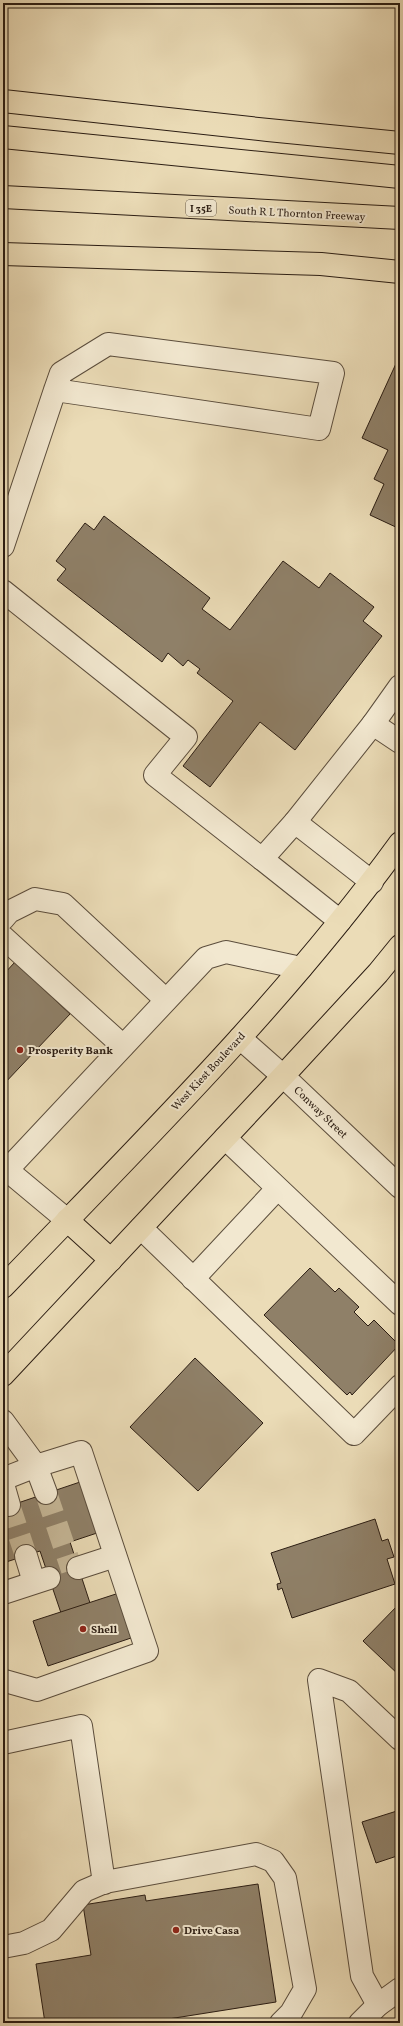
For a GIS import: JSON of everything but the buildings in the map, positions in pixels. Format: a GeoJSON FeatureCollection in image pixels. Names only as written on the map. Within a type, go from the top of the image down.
{"type":"FeatureCollection","features":[{"type":"Feature","properties":{"kind":"main road"},"geometry":{"type":"LineString","coordinates":[[3,101],[260,130],[400,143]]}},
{"type":"Feature","properties":{"kind":"main road"},"geometry":{"type":"LineString","coordinates":[[3,137],[400,177]]}},
{"type":"Feature","properties":{"kind":"main road","name":"South R L Thornton Freeway"},"geometry":{"type":"LineString","coordinates":[[3,198],[400,218]]}},
{"type":"Feature","properties":{"kind":"main road"},"geometry":{"type":"LineString","coordinates":[[3,254],[321,264],[400,272]]}},
{"type":"Feature","properties":{"kind":"main road","name":"West Kiest Boulevard"},"geometry":{"type":"LineString","coordinates":[[3,1287],[240,1038],[301,968],[372,882],[400,843]]}},
{"type":"Feature","properties":{"kind":"main road"},"geometry":{"type":"LineString","coordinates":[[3,1375],[283,1076],[378,973],[400,946]]}},
{"type":"Feature","properties":{"kind":"main road"},"geometry":{"type":"LineString","coordinates":[[67,1220],[111,1260]]}},
{"type":"Feature","properties":{"kind":"street"},"geometry":{"type":"LineString","coordinates":[[3,544],[55,390],[61,373],[108,344],[333,373],[319,429],[55,390]]}},
{"type":"Feature","properties":{"kind":"street"},"geometry":{"type":"LineString","coordinates":[[3,592],[186,737],[155,775],[340,921]]}},
{"type":"Feature","properties":{"kind":"street"},"geometry":{"type":"LineString","coordinates":[[262,859],[295,822],[373,724],[400,686]]}},
{"type":"Feature","properties":{"kind":"street"},"geometry":{"type":"LineString","coordinates":[[373,724],[400,742]]}},
{"type":"Feature","properties":{"kind":"street"},"geometry":{"type":"LineString","coordinates":[[295,822],[372,882]]}},
{"type":"Feature","properties":{"kind":"street"},"geometry":{"type":"LineString","coordinates":[[3,919],[9,912],[35,899],[63,904],[166,1000]]}},
{"type":"Feature","properties":{"kind":"street"},"geometry":{"type":"LineString","coordinates":[[3,937],[123,1046]]}},
{"type":"Feature","properties":{"kind":"street"},"geometry":{"type":"LineString","coordinates":[[67,1220],[5,1169],[206,958],[226,952],[301,968]]}},
{"type":"Feature","properties":{"kind":"street","name":"Conway Street"},"geometry":{"type":"LineString","coordinates":[[240,1038],[283,1076],[400,1187]]}},
{"type":"Feature","properties":{"kind":"street"},"geometry":{"type":"LineString","coordinates":[[225,1138],[277,1189],[400,1304]]}},
{"type":"Feature","properties":{"kind":"street"},"geometry":{"type":"LineString","coordinates":[[194,1279],[277,1189]]}},
{"type":"Feature","properties":{"kind":"street"},"geometry":{"type":"LineString","coordinates":[[141,1228],[354,1434],[400,1386]]}},
{"type":"Feature","properties":{"kind":"street"},"geometry":{"type":"LineString","coordinates":[[3,1421],[36,1466],[46,1493]]}},
{"type":"Feature","properties":{"kind":"street"},"geometry":{"type":"LineString","coordinates":[[3,1479],[36,1466],[81,1452],[147,1651],[37,1690],[4,1678]]}},
{"type":"Feature","properties":{"kind":"street"},"geometry":{"type":"LineString","coordinates":[[3,1484],[10,1505]]}},
{"type":"Feature","properties":{"kind":"street"},"geometry":{"type":"LineString","coordinates":[[3,1593],[42,1580],[26,1556]]}},
{"type":"Feature","properties":{"kind":"street"},"geometry":{"type":"LineString","coordinates":[[78,1568],[115,1556]]}},
{"type":"Feature","properties":{"kind":"street"},"geometry":{"type":"LineString","coordinates":[[378,2005],[362,1976],[319,1680],[349,1691],[400,1739]]}},
{"type":"Feature","properties":{"kind":"street"},"geometry":{"type":"LineString","coordinates":[[3,1743],[81,1726],[104,1883]]}},
{"type":"Feature","properties":{"kind":"street"},"geometry":{"type":"LineString","coordinates":[[3,1947],[24,1943],[51,1930],[84,1891],[104,1883],[256,1854],[273,1861],[285,1878],[305,1989],[292,2013],[281,2023]]}},
{"type":"Feature","properties":{"kind":"street"},"geometry":{"type":"LineString","coordinates":[[360,2023],[378,2005],[400,1989]]}},
{"type":"Feature","properties":{"kind":"tunnel"},"geometry":{"type":"LineString","coordinates":[[46,1493],[72,1570]]}},
{"type":"Feature","properties":{"kind":"tunnel"},"geometry":{"type":"LineString","coordinates":[[9,1505],[26,1556]]}},
{"type":"Feature","properties":{"kind":"place","name":"Prosperity Bank"},"geometry":{"type":"Point","coordinates":[20,1050]}},
{"type":"Feature","properties":{"kind":"place","name":"Shell"},"geometry":{"type":"Point","coordinates":[83,1629]}},
{"type":"Feature","properties":{"kind":"place","name":"Drive Casa"},"geometry":{"type":"Point","coordinates":[176,1930]}}]}
